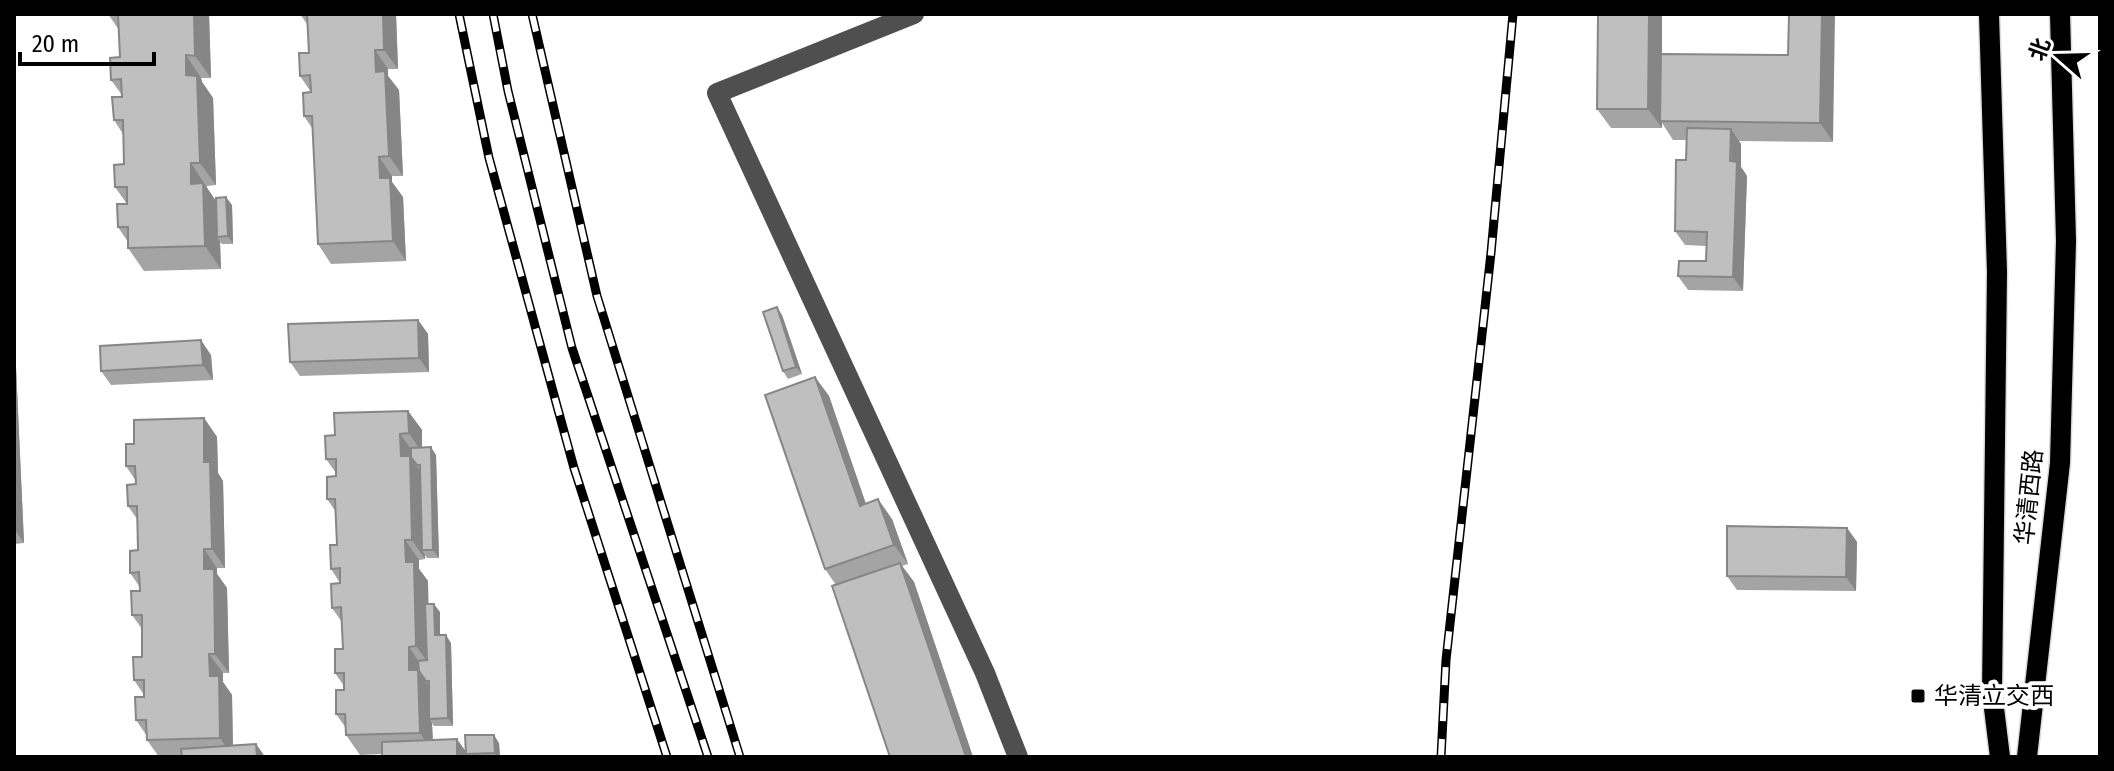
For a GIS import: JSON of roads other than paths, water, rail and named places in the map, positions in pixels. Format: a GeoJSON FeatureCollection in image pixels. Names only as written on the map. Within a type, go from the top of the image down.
{"type":"FeatureCollection","features":[{"type":"Feature","properties":{"kind":"main road"},"geometry":{"type":"LineString","coordinates":[[1989,14],[1997,272],[1992,692],[2000,757]]}},
{"type":"Feature","properties":{"kind":"main road","name":"华清西路"},"geometry":{"type":"LineString","coordinates":[[2027,757],[2060,463],[2066,241],[2060,14]]}},
{"type":"Feature","properties":{"kind":"lane"},"geometry":{"type":"LineString","coordinates":[[914,14],[717,93],[985,673],[1018,757]]}},
{"type":"Feature","properties":{"kind":"railway"},"geometry":{"type":"LineString","coordinates":[[459,14],[489,158],[574,468],[667,757]]}},
{"type":"Feature","properties":{"kind":"railway"},"geometry":{"type":"LineString","coordinates":[[493,14],[508,91],[572,348],[708,757]]}},
{"type":"Feature","properties":{"kind":"railway"},"geometry":{"type":"LineString","coordinates":[[532,14],[597,296],[740,757]]}},
{"type":"Feature","properties":{"kind":"railway"},"geometry":{"type":"LineString","coordinates":[[1441,757],[1446,660],[1491,253],[1513,14]]}},
{"type":"Feature","properties":{"kind":"place","name":"华清立交西"},"geometry":{"type":"Point","coordinates":[1918,696]}}]}
